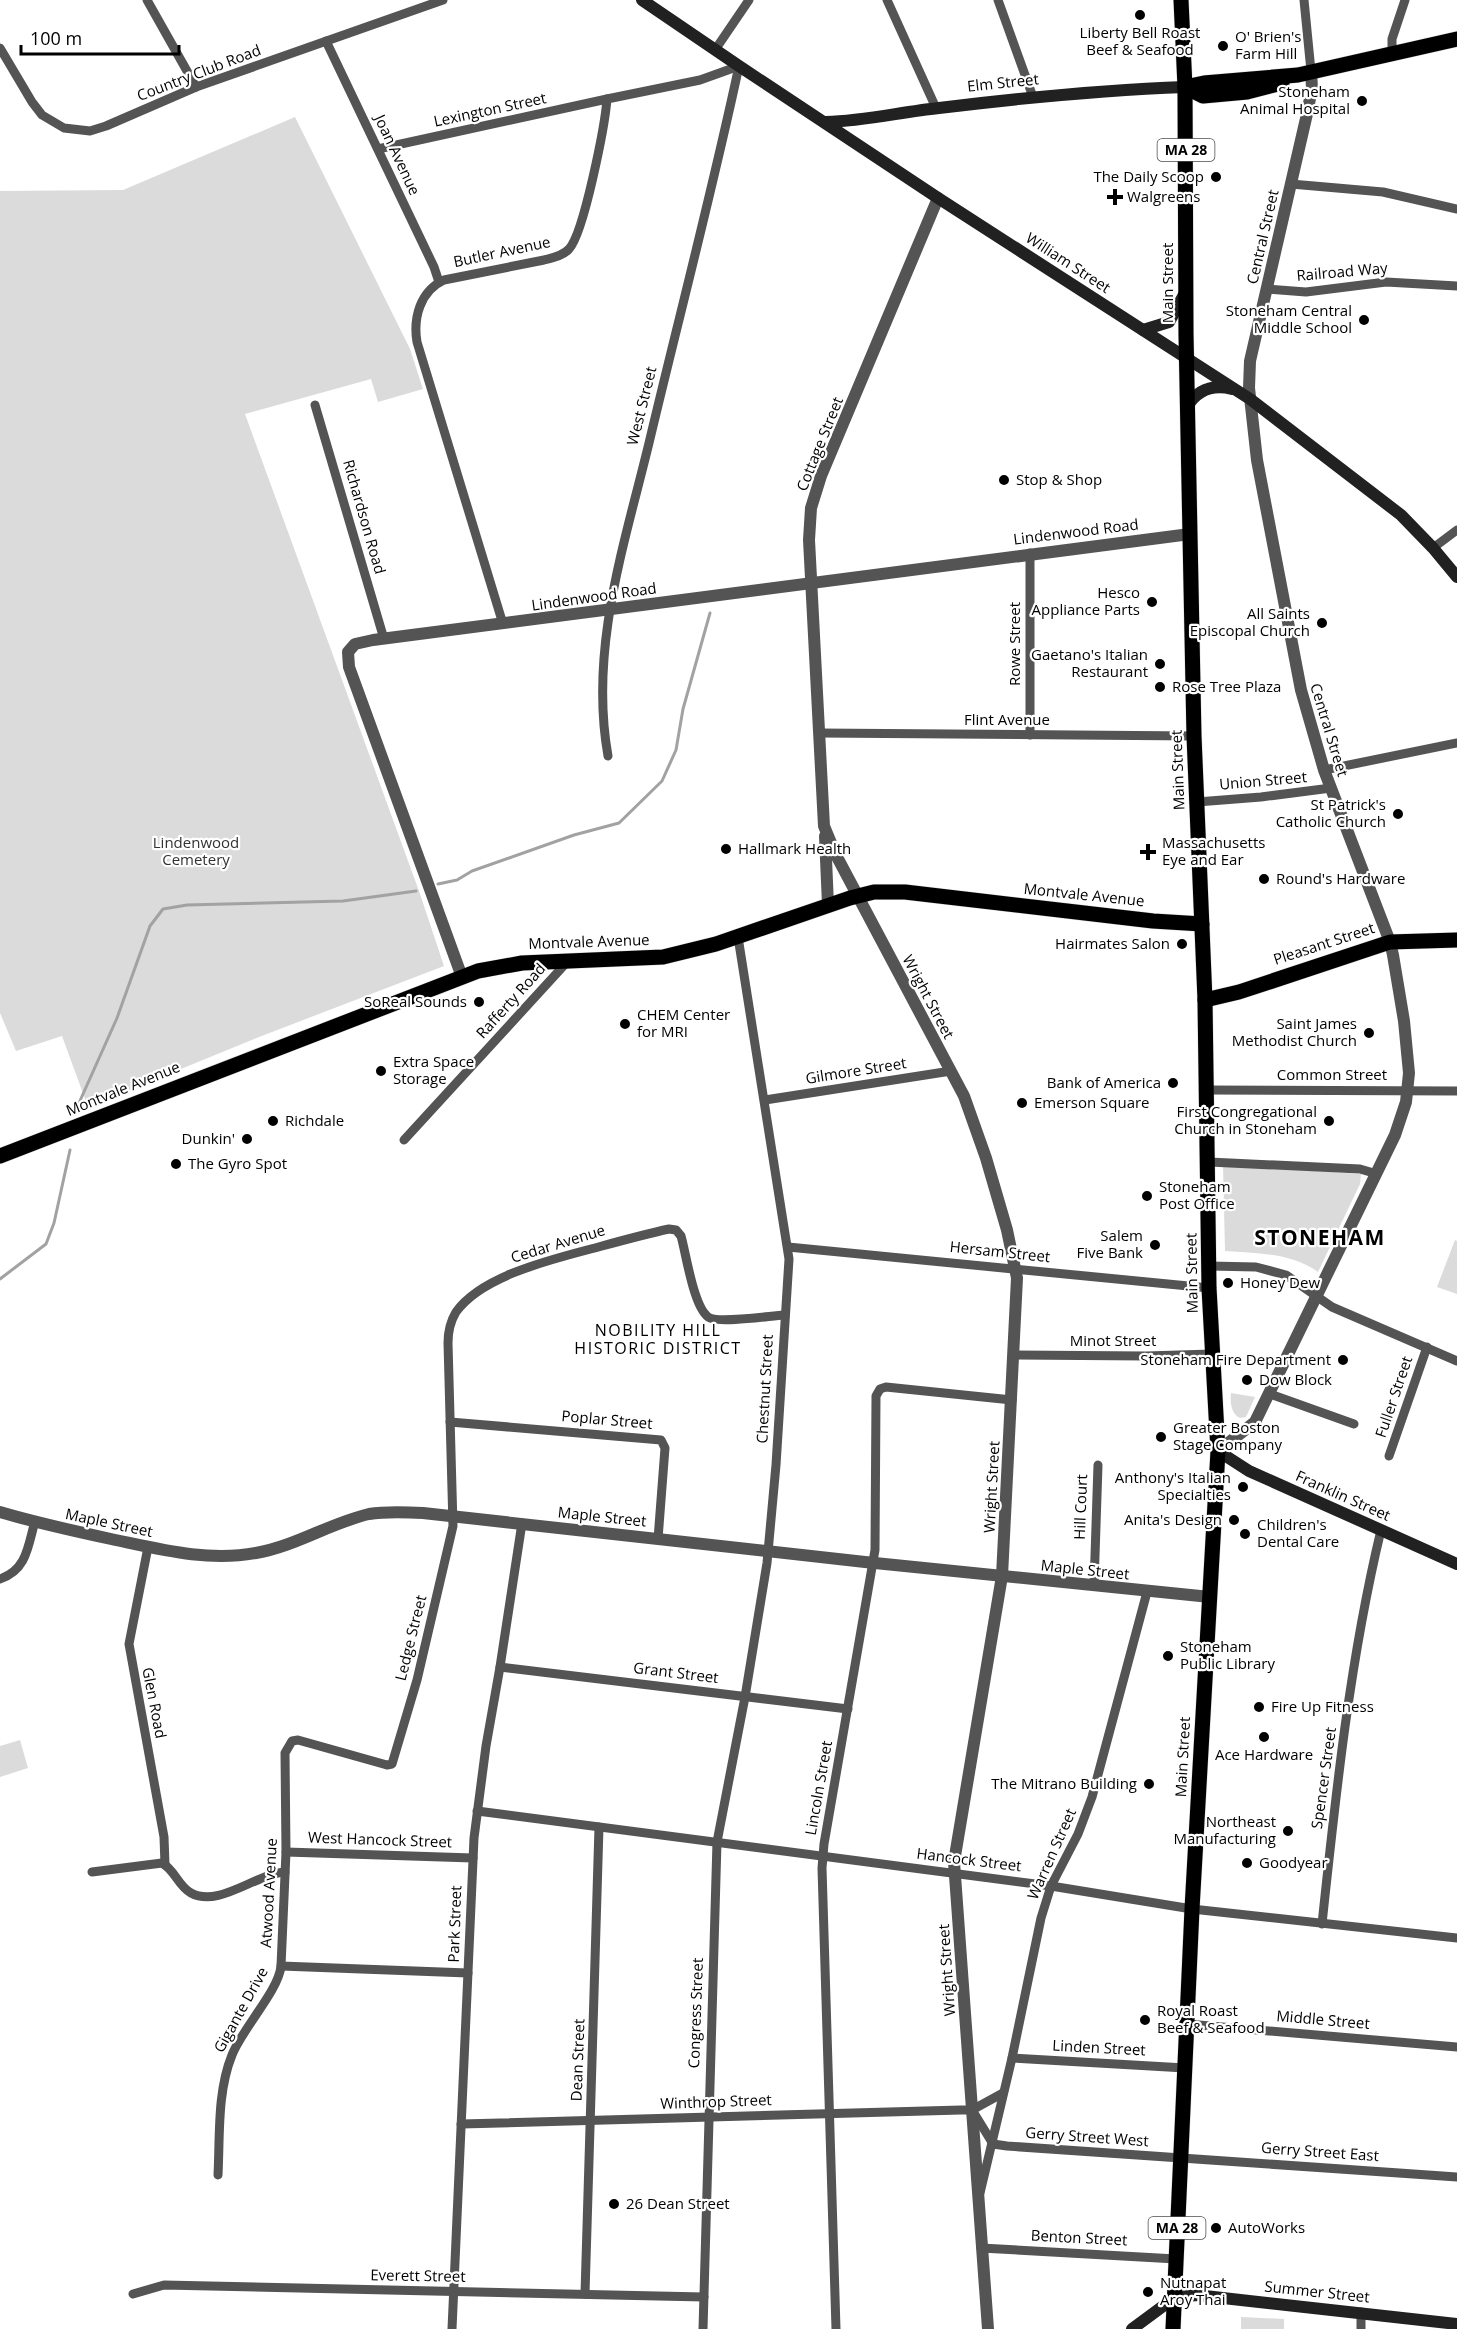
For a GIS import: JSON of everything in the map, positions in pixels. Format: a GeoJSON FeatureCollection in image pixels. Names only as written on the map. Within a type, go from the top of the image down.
{"type":"FeatureCollection","features":[{"type":"Feature","properties":{"kind":"main road","name":"William Street"},"geometry":{"type":"LineString","coordinates":[[642,0],[938,198],[1250,399],[1401,515],[1457,577]]}},
{"type":"Feature","properties":{"kind":"main road","name":"Main Street"},"geometry":{"type":"LineString","coordinates":[[1173,2329],[1192,1910],[1218,1451],[1209,1288],[1208,1090],[1194,736],[1186,358],[1185,87],[1181,0]]}},
{"type":"Feature","properties":{"kind":"main road","name":"Elm Street"},"geometry":{"type":"LineString","coordinates":[[826,122],[851,121],[936,108],[1089,92],[1185,87],[1305,73],[1457,39]]}},
{"type":"Feature","properties":{"kind":"main road"},"geometry":{"type":"LineString","coordinates":[[1143,330],[1169,322],[1186,292]]}},
{"type":"Feature","properties":{"kind":"main road"},"geometry":{"type":"LineString","coordinates":[[1187,407],[1195,396],[1204,390],[1225,387],[1236,390]]}},
{"type":"Feature","properties":{"kind":"main road","name":"Montvale Avenue"},"geometry":{"type":"LineString","coordinates":[[0,1156],[462,977],[502,965],[663,957],[710,946],[858,895],[905,892],[1081,913],[1202,924]]}},
{"type":"Feature","properties":{"kind":"main road","name":"Pleasant Street"},"geometry":{"type":"LineString","coordinates":[[1205,999],[1239,992],[1390,942],[1457,940]]}},
{"type":"Feature","properties":{"kind":"main road","name":"Franklin Street"},"geometry":{"type":"LineString","coordinates":[[1218,1451],[1249,1471],[1457,1564]]}},
{"type":"Feature","properties":{"kind":"main road","name":"Summer Street"},"geometry":{"type":"LineString","coordinates":[[1174,2298],[1205,2295],[1457,2324]]}},
{"type":"Feature","properties":{"kind":"main road"},"geometry":{"type":"LineString","coordinates":[[1132,2329],[1174,2298]]}},
{"type":"Feature","properties":{"kind":"street","name":"Country Club Road"},"geometry":{"type":"LineString","coordinates":[[0,48],[36,109],[56,125],[73,130],[90,131],[196,87],[326,41],[418,4],[443,0]]}},
{"type":"Feature","properties":{"kind":"street"},"geometry":{"type":"LineString","coordinates":[[715,50],[749,0]]}},
{"type":"Feature","properties":{"kind":"street"},"geometry":{"type":"LineString","coordinates":[[887,0],[936,108]]}},
{"type":"Feature","properties":{"kind":"street"},"geometry":{"type":"LineString","coordinates":[[998,0],[1033,98]]}},
{"type":"Feature","properties":{"kind":"street","name":"Central Street"},"geometry":{"type":"LineString","coordinates":[[1218,1451],[1254,1425],[1377,1174],[1399,1125],[1408,1090],[1406,1035],[1390,942],[1324,770],[1306,710],[1290,641],[1257,460],[1250,399],[1250,361],[1309,103],[1305,73],[1305,0]]}},
{"type":"Feature","properties":{"kind":"street"},"geometry":{"type":"LineString","coordinates":[[1392,54],[1392,39],[1405,0]]}},
{"type":"Feature","properties":{"kind":"street"},"geometry":{"type":"LineString","coordinates":[[151,1],[196,87]]}},
{"type":"Feature","properties":{"kind":"street","name":"Joan Avenue"},"geometry":{"type":"LineString","coordinates":[[326,41],[439,282]]}},
{"type":"Feature","properties":{"kind":"street"},"geometry":{"type":"LineString","coordinates":[[607,99],[700,80],[739,66]]}},
{"type":"Feature","properties":{"kind":"street","name":"West Street"},"geometry":{"type":"LineString","coordinates":[[608,756],[602,717],[602,691],[609,610],[739,66]]}},
{"type":"Feature","properties":{"kind":"street","name":"Lexington Street"},"geometry":{"type":"LineString","coordinates":[[378,149],[607,99]]}},
{"type":"Feature","properties":{"kind":"street","name":"Butler Avenue"},"geometry":{"type":"LineString","coordinates":[[503,624],[417,342],[416,327],[419,309],[429,291],[439,282],[453,277],[554,257],[569,249],[582,220],[604,125],[607,99]]}},
{"type":"Feature","properties":{"kind":"street"},"geometry":{"type":"LineString","coordinates":[[1291,184],[1383,192],[1457,208]]}},
{"type":"Feature","properties":{"kind":"street","name":"Cottage Street"},"geometry":{"type":"LineString","coordinates":[[828,905],[809,530],[815,492],[938,198]]}},
{"type":"Feature","properties":{"kind":"street","name":"Railroad Way"},"geometry":{"type":"LineString","coordinates":[[1266,289],[1306,292],[1386,282],[1457,286]]}},
{"type":"Feature","properties":{"kind":"street","name":"Richardson Road"},"geometry":{"type":"LineString","coordinates":[[315,405],[384,639]]}},
{"type":"Feature","properties":{"kind":"street"},"geometry":{"type":"LineString","coordinates":[[1433,548],[1457,530]]}},
{"type":"Feature","properties":{"kind":"street","name":"Lindenwood Road"},"geometry":{"type":"LineString","coordinates":[[462,977],[348,664],[348,652],[353,646],[362,642],[384,639],[1030,553],[1190,534]]}},
{"type":"Feature","properties":{"kind":"street","name":"Rowe Street"},"geometry":{"type":"LineString","coordinates":[[1030,553],[1030,735]]}},
{"type":"Feature","properties":{"kind":"street","name":"Flint Avenue"},"geometry":{"type":"LineString","coordinates":[[819,733],[1194,736]]}},
{"type":"Feature","properties":{"kind":"street"},"geometry":{"type":"LineString","coordinates":[[1324,770],[1457,743]]}},
{"type":"Feature","properties":{"kind":"street","name":"Union Street"},"geometry":{"type":"LineString","coordinates":[[1197,802],[1261,798],[1331,788]]}},
{"type":"Feature","properties":{"kind":"street","name":"Cottage Street"},"geometry":{"type":"LineString","coordinates":[[824,825],[836,855],[858,895]]}},
{"type":"Feature","properties":{"kind":"street","name":"Wright Street"},"geometry":{"type":"LineString","coordinates":[[858,895],[967,1102],[986,1158],[1016,1269],[1018,1285],[1002,1576],[954,1859],[972,2110]]}},
{"type":"Feature","properties":{"kind":"street","name":"Chestnut Street"},"geometry":{"type":"LineString","coordinates":[[717,1842],[745,1697],[768,1551],[776,1465],[788,1247],[738,937]]}},
{"type":"Feature","properties":{"kind":"street","name":"Rafferty Road"},"geometry":{"type":"LineString","coordinates":[[404,1140],[568,961]]}},
{"type":"Feature","properties":{"kind":"street","name":"Gilmore Street"},"geometry":{"type":"LineString","coordinates":[[765,1100],[951,1071]]}},
{"type":"Feature","properties":{"kind":"street","name":"Common Street"},"geometry":{"type":"LineString","coordinates":[[1208,1090],[1457,1091]]}},
{"type":"Feature","properties":{"kind":"street"},"geometry":{"type":"LineString","coordinates":[[1209,1162],[1360,1169],[1377,1174]]}},
{"type":"Feature","properties":{"kind":"street","name":"Cedar Avenue"},"geometry":{"type":"LineString","coordinates":[[454,1516],[448,1343],[454,1316],[464,1304],[485,1288],[507,1275],[534,1264],[671,1229],[681,1236],[699,1305],[706,1316],[718,1319],[784,1315]]}},
{"type":"Feature","properties":{"kind":"street","name":"Hersam Street"},"geometry":{"type":"LineString","coordinates":[[788,1247],[1209,1288]]}},
{"type":"Feature","properties":{"kind":"street"},"geometry":{"type":"LineString","coordinates":[[1209,1266],[1266,1269],[1295,1279],[1332,1307],[1457,1361]]}},
{"type":"Feature","properties":{"kind":"street","name":"Fuller Street"},"geometry":{"type":"LineString","coordinates":[[1389,1456],[1427,1347]]}},
{"type":"Feature","properties":{"kind":"street","name":"Minot Street"},"geometry":{"type":"LineString","coordinates":[[1014,1355],[1212,1354]]}},
{"type":"Feature","properties":{"kind":"street","name":"Lincoln Street"},"geometry":{"type":"LineString","coordinates":[[836,2329],[822,1856],[873,1563],[878,1392],[886,1387],[1012,1400]]}},
{"type":"Feature","properties":{"kind":"street"},"geometry":{"type":"LineString","coordinates":[[1270,1394],[1354,1424]]}},
{"type":"Feature","properties":{"kind":"street","name":"Poplar Street"},"geometry":{"type":"LineString","coordinates":[[450,1422],[661,1440],[665,1448],[658,1539]]}},
{"type":"Feature","properties":{"kind":"street","name":"Hill Court"},"geometry":{"type":"LineString","coordinates":[[1094,1586],[1098,1465]]}},
{"type":"Feature","properties":{"kind":"street","name":"Maple Street"},"geometry":{"type":"LineString","coordinates":[[0,1512],[148,1547],[194,1555],[240,1555],[280,1547],[368,1514],[400,1512],[1210,1597]]}},
{"type":"Feature","properties":{"kind":"street","name":"Ledge Street"},"geometry":{"type":"LineString","coordinates":[[290,1742],[296,1740],[310,1742],[390,1764],[395,1755],[417,1680],[454,1516]]}},
{"type":"Feature","properties":{"kind":"street"},"geometry":{"type":"LineString","coordinates":[[0,1579],[10,1576],[23,1563],[34,1521]]}},
{"type":"Feature","properties":{"kind":"street","name":"Park Street"},"geometry":{"type":"LineString","coordinates":[[452,2329],[477,1811],[522,1523]]}},
{"type":"Feature","properties":{"kind":"street","name":"Spencer Street"},"geometry":{"type":"LineString","coordinates":[[1322,1924],[1352,1681],[1368,1587],[1381,1530]]}},
{"type":"Feature","properties":{"kind":"street","name":"Glen Road"},"geometry":{"type":"LineString","coordinates":[[148,1547],[129,1644],[164,1837],[165,1864]]}},
{"type":"Feature","properties":{"kind":"street","name":"Warren Street"},"geometry":{"type":"LineString","coordinates":[[978,2201],[993,2144],[1041,1918],[1051,1886],[1078,1834],[1092,1797],[1147,1592]]}},
{"type":"Feature","properties":{"kind":"street","name":"Grant Street"},"geometry":{"type":"LineString","coordinates":[[500,1667],[848,1710]]}},
{"type":"Feature","properties":{"kind":"street","name":"Atwood Avenue"},"geometry":{"type":"LineString","coordinates":[[290,1742],[285,1753],[286,1852],[281,1966],[468,1973]]}},
{"type":"Feature","properties":{"kind":"street","name":"Hancock Street"},"geometry":{"type":"LineString","coordinates":[[477,1811],[1051,1886],[1192,1910],[1457,1938]]}},
{"type":"Feature","properties":{"kind":"street","name":"Dean Street"},"geometry":{"type":"LineString","coordinates":[[585,2294],[599,1827]]}},
{"type":"Feature","properties":{"kind":"street","name":"Congress Street"},"geometry":{"type":"LineString","coordinates":[[703,2329],[717,1842]]}},
{"type":"Feature","properties":{"kind":"street","name":"West Hancock Street"},"geometry":{"type":"LineString","coordinates":[[286,1852],[473,1858]]}},
{"type":"Feature","properties":{"kind":"street"},"geometry":{"type":"LineString","coordinates":[[92,1872],[165,1864],[185,1889],[206,1898],[217,1896],[270,1874],[285,1872]]}},
{"type":"Feature","properties":{"kind":"street","name":"Gigante Drive"},"geometry":{"type":"LineString","coordinates":[[218,2175],[223,2086],[227,2070],[237,2044],[278,1980],[281,1966]]}},
{"type":"Feature","properties":{"kind":"street","name":"Middle Street"},"geometry":{"type":"LineString","coordinates":[[1187,2024],[1457,2047]]}},
{"type":"Feature","properties":{"kind":"street","name":"Linden Street"},"geometry":{"type":"LineString","coordinates":[[1011,2058],[1185,2068]]}},
{"type":"Feature","properties":{"kind":"street","name":"Winthrop Street"},"geometry":{"type":"LineString","coordinates":[[461,2124],[972,2110],[1003,2093]]}},
{"type":"Feature","properties":{"kind":"street"},"geometry":{"type":"LineString","coordinates":[[972,2110],[993,2144]]}},
{"type":"Feature","properties":{"kind":"street","name":"Warren Street"},"geometry":{"type":"LineString","coordinates":[[972,2110],[988,2329]]}},
{"type":"Feature","properties":{"kind":"street","name":"Gerry Street West"},"geometry":{"type":"LineString","coordinates":[[993,2144],[1180,2158]]}},
{"type":"Feature","properties":{"kind":"street","name":"Gerry Street East"},"geometry":{"type":"LineString","coordinates":[[1180,2158],[1457,2177]]}},
{"type":"Feature","properties":{"kind":"street","name":"Benton Street"},"geometry":{"type":"LineString","coordinates":[[981,2248],[1176,2259]]}},
{"type":"Feature","properties":{"kind":"street","name":"Everett Street"},"geometry":{"type":"LineString","coordinates":[[133,2294],[164,2285],[704,2297]]}},
{"type":"Feature","properties":{"kind":"street"},"geometry":{"type":"LineString","coordinates":[[1361,2312],[1361,2329]]}},
{"type":"Feature","properties":{"kind":"green space","name":"Lindenwood Cemetery"},"geometry":{"type":"Polygon","coordinates":[[[295,117],[410,349],[423,389],[378,402],[371,379],[245,414],[419,891],[444,966],[259,1037],[88,1107],[62,1036],[16,1051],[0,1013],[0,191],[123,190],[295,117]]]}},
{"type":"Feature","properties":{"kind":"green space"},"geometry":{"type":"Polygon","coordinates":[[[1223,1165],[1361,1174],[1360,1184],[1318,1272],[1297,1261],[1285,1258],[1225,1251],[1223,1165]]]}},
{"type":"Feature","properties":{"kind":"green space"},"geometry":{"type":"Polygon","coordinates":[[[1455,1240],[1457,1241],[1457,1294],[1437,1287],[1455,1240]]]}},
{"type":"Feature","properties":{"kind":"green space"},"geometry":{"type":"Polygon","coordinates":[[[1231,1393],[1255,1397],[1246,1417],[1240,1418],[1233,1411],[1231,1393]]]}},
{"type":"Feature","properties":{"kind":"green space"},"geometry":{"type":"Polygon","coordinates":[[[20,1740],[28,1768],[0,1777],[0,1746],[20,1740]]]}},
{"type":"Feature","properties":{"kind":"green space"},"geometry":{"type":"Polygon","coordinates":[[[1241,2317],[1284,2319],[1284,2329],[1241,2329],[1241,2317]]]}},
{"type":"Feature","properties":{"kind":"waterway"},"geometry":{"type":"LineString","coordinates":[[438,884],[457,880],[472,871],[574,835],[619,823],[662,781],[676,750],[683,709],[710,613]]}},
{"type":"Feature","properties":{"kind":"waterway"},"geometry":{"type":"LineString","coordinates":[[79,1103],[117,1018],[150,926],[163,909],[187,905],[343,901],[416,891]]}},
{"type":"Feature","properties":{"kind":"waterway"},"geometry":{"type":"LineString","coordinates":[[0,1279],[46,1244],[54,1223],[70,1150]]}},
{"type":"Feature","properties":{"kind":"place","name":"Liberty Bell Roast Beef & Seafood"},"geometry":{"type":"Point","coordinates":[1140,15]}},
{"type":"Feature","properties":{"kind":"place","name":"O' Brien's Farm Hill"},"geometry":{"type":"Point","coordinates":[1223,46]}},
{"type":"Feature","properties":{"kind":"place","name":"Stoneham Animal Hospital"},"geometry":{"type":"Point","coordinates":[1362,101]}},
{"type":"Feature","properties":{"kind":"place","name":"The Daily Scoop"},"geometry":{"type":"Point","coordinates":[1216,177]}},
{"type":"Feature","properties":{"kind":"place","name":"Walgreens"},"geometry":{"type":"Point","coordinates":[1115,197]}},
{"type":"Feature","properties":{"kind":"place","name":"Stoneham Central Middle School"},"geometry":{"type":"Point","coordinates":[1364,320]}},
{"type":"Feature","properties":{"kind":"place","name":"Stop & Shop"},"geometry":{"type":"Point","coordinates":[1004,480]}},
{"type":"Feature","properties":{"kind":"place","name":"Hesco Appliance Parts"},"geometry":{"type":"Point","coordinates":[1152,602]}},
{"type":"Feature","properties":{"kind":"place","name":"All Saints Episcopal Church"},"geometry":{"type":"Point","coordinates":[1322,623]}},
{"type":"Feature","properties":{"kind":"place","name":"Gaetano's Italian Restaurant"},"geometry":{"type":"Point","coordinates":[1160,664]}},
{"type":"Feature","properties":{"kind":"place","name":"Rose Tree Plaza"},"geometry":{"type":"Point","coordinates":[1160,687]}},
{"type":"Feature","properties":{"kind":"place","name":"St Patrick's Catholic Church"},"geometry":{"type":"Point","coordinates":[1398,814]}},
{"type":"Feature","properties":{"kind":"place","name":"Hallmark Health"},"geometry":{"type":"Point","coordinates":[726,849]}},
{"type":"Feature","properties":{"kind":"place","name":"Massachusetts Eye and Ear"},"geometry":{"type":"Point","coordinates":[1148,852]}},
{"type":"Feature","properties":{"kind":"place","name":"Round's Hardware"},"geometry":{"type":"Point","coordinates":[1264,879]}},
{"type":"Feature","properties":{"kind":"place","name":"Hairmates Salon"},"geometry":{"type":"Point","coordinates":[1182,944]}},
{"type":"Feature","properties":{"kind":"place","name":"SoReal Sounds"},"geometry":{"type":"Point","coordinates":[479,1002]}},
{"type":"Feature","properties":{"kind":"place","name":"CHEM Center for MRI"},"geometry":{"type":"Point","coordinates":[625,1024]}},
{"type":"Feature","properties":{"kind":"place","name":"Saint James Methodist Church"},"geometry":{"type":"Point","coordinates":[1369,1033]}},
{"type":"Feature","properties":{"kind":"place","name":"Extra Space Storage"},"geometry":{"type":"Point","coordinates":[381,1071]}},
{"type":"Feature","properties":{"kind":"place","name":"Bank of America"},"geometry":{"type":"Point","coordinates":[1173,1083]}},
{"type":"Feature","properties":{"kind":"place","name":"Emerson Square"},"geometry":{"type":"Point","coordinates":[1022,1103]}},
{"type":"Feature","properties":{"kind":"place","name":"Richdale"},"geometry":{"type":"Point","coordinates":[273,1121]}},
{"type":"Feature","properties":{"kind":"place","name":"First Congregational Church in Stoneham"},"geometry":{"type":"Point","coordinates":[1329,1121]}},
{"type":"Feature","properties":{"kind":"place","name":"Dunkin'"},"geometry":{"type":"Point","coordinates":[247,1139]}},
{"type":"Feature","properties":{"kind":"place","name":"The Gyro Spot"},"geometry":{"type":"Point","coordinates":[176,1164]}},
{"type":"Feature","properties":{"kind":"place","name":"Stoneham Post Office"},"geometry":{"type":"Point","coordinates":[1147,1196]}},
{"type":"Feature","properties":{"kind":"place","name":"Salem Five Bank"},"geometry":{"type":"Point","coordinates":[1155,1245]}},
{"type":"Feature","properties":{"kind":"place","name":"Honey Dew"},"geometry":{"type":"Point","coordinates":[1228,1283]}},
{"type":"Feature","properties":{"kind":"place","name":"Stoneham Fire Department"},"geometry":{"type":"Point","coordinates":[1343,1360]}},
{"type":"Feature","properties":{"kind":"place","name":"Dow Block"},"geometry":{"type":"Point","coordinates":[1247,1380]}},
{"type":"Feature","properties":{"kind":"place","name":"Greater Boston Stage Company"},"geometry":{"type":"Point","coordinates":[1161,1437]}},
{"type":"Feature","properties":{"kind":"place","name":"Anthony's Italian Specialties"},"geometry":{"type":"Point","coordinates":[1243,1487]}},
{"type":"Feature","properties":{"kind":"place","name":"Anita's Design"},"geometry":{"type":"Point","coordinates":[1234,1520]}},
{"type":"Feature","properties":{"kind":"place","name":"Children's Dental Care"},"geometry":{"type":"Point","coordinates":[1245,1534]}},
{"type":"Feature","properties":{"kind":"place","name":"Stoneham Public Library"},"geometry":{"type":"Point","coordinates":[1168,1656]}},
{"type":"Feature","properties":{"kind":"place","name":"Fire Up Fitness"},"geometry":{"type":"Point","coordinates":[1259,1707]}},
{"type":"Feature","properties":{"kind":"place","name":"Ace Hardware"},"geometry":{"type":"Point","coordinates":[1264,1737]}},
{"type":"Feature","properties":{"kind":"place","name":"The Mitrano Building"},"geometry":{"type":"Point","coordinates":[1149,1784]}},
{"type":"Feature","properties":{"kind":"place","name":"Northeast Manufacturing"},"geometry":{"type":"Point","coordinates":[1288,1831]}},
{"type":"Feature","properties":{"kind":"place","name":"Goodyear"},"geometry":{"type":"Point","coordinates":[1247,1863]}},
{"type":"Feature","properties":{"kind":"place","name":"Royal Roast Beef & Seafood"},"geometry":{"type":"Point","coordinates":[1145,2020]}},
{"type":"Feature","properties":{"kind":"place","name":"26 Dean Street"},"geometry":{"type":"Point","coordinates":[614,2204]}},
{"type":"Feature","properties":{"kind":"place","name":"AutoWorks"},"geometry":{"type":"Point","coordinates":[1216,2228]}},
{"type":"Feature","properties":{"kind":"place","name":"Nutnapat Aroy Thai"},"geometry":{"type":"Point","coordinates":[1148,2292]}},
{"type":"Feature","properties":{"kind":"district","name":"STONEHAM"},"geometry":{"type":"Point","coordinates":[1320,1238]}},
{"type":"Feature","properties":{"kind":"district","name":"NOBILITY HILL HISTORIC DISTRICT"},"geometry":{"type":"Point","coordinates":[658,1339]}}]}
